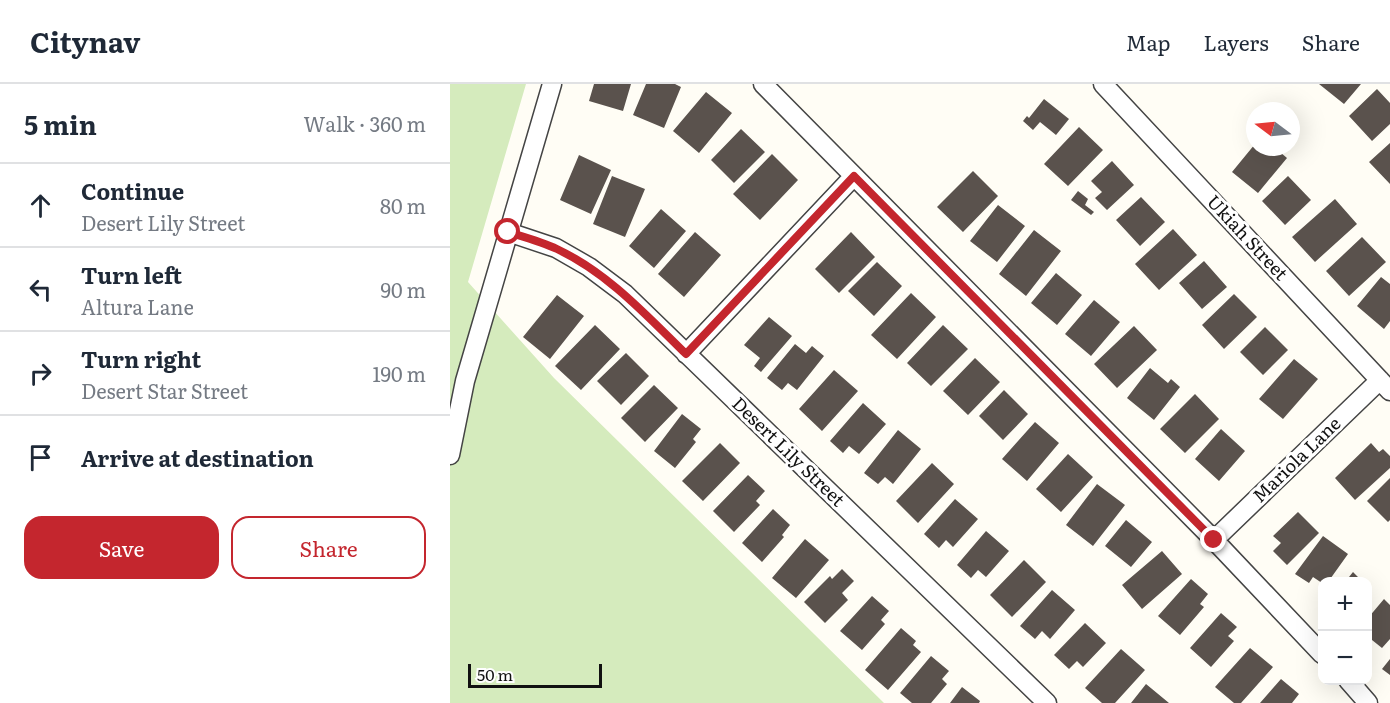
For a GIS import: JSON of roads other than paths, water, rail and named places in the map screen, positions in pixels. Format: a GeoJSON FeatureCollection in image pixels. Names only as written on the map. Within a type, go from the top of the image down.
{"type":"FeatureCollection","features":[{"type":"Feature","properties":{"kind":"street"},"geometry":{"type":"LineString","coordinates":[[450,455],[465,381],[552,84]]}},
{"type":"Feature","properties":{"kind":"street"},"geometry":{"type":"LineString","coordinates":[[763,84],[1214,540],[1318,649]]}},
{"type":"Feature","properties":{"kind":"street","name":"Ukiah Street"},"geometry":{"type":"LineString","coordinates":[[1103,84],[1385,386]]}},
{"type":"Feature","properties":{"kind":"street"},"geometry":{"type":"LineString","coordinates":[[686,354],[854,176]]}},
{"type":"Feature","properties":{"kind":"street","name":"Desert Lily Street"},"geometry":{"type":"LineString","coordinates":[[508,232],[556,248],[589,267],[625,294],[1047,703]]}},
{"type":"Feature","properties":{"kind":"street","name":"Mariola Lane"},"geometry":{"type":"LineString","coordinates":[[1214,540],[1385,386]]}},
{"type":"Feature","properties":{"kind":"street"},"geometry":{"type":"LineString","coordinates":[[1352,685],[1368,703]]}}]}
